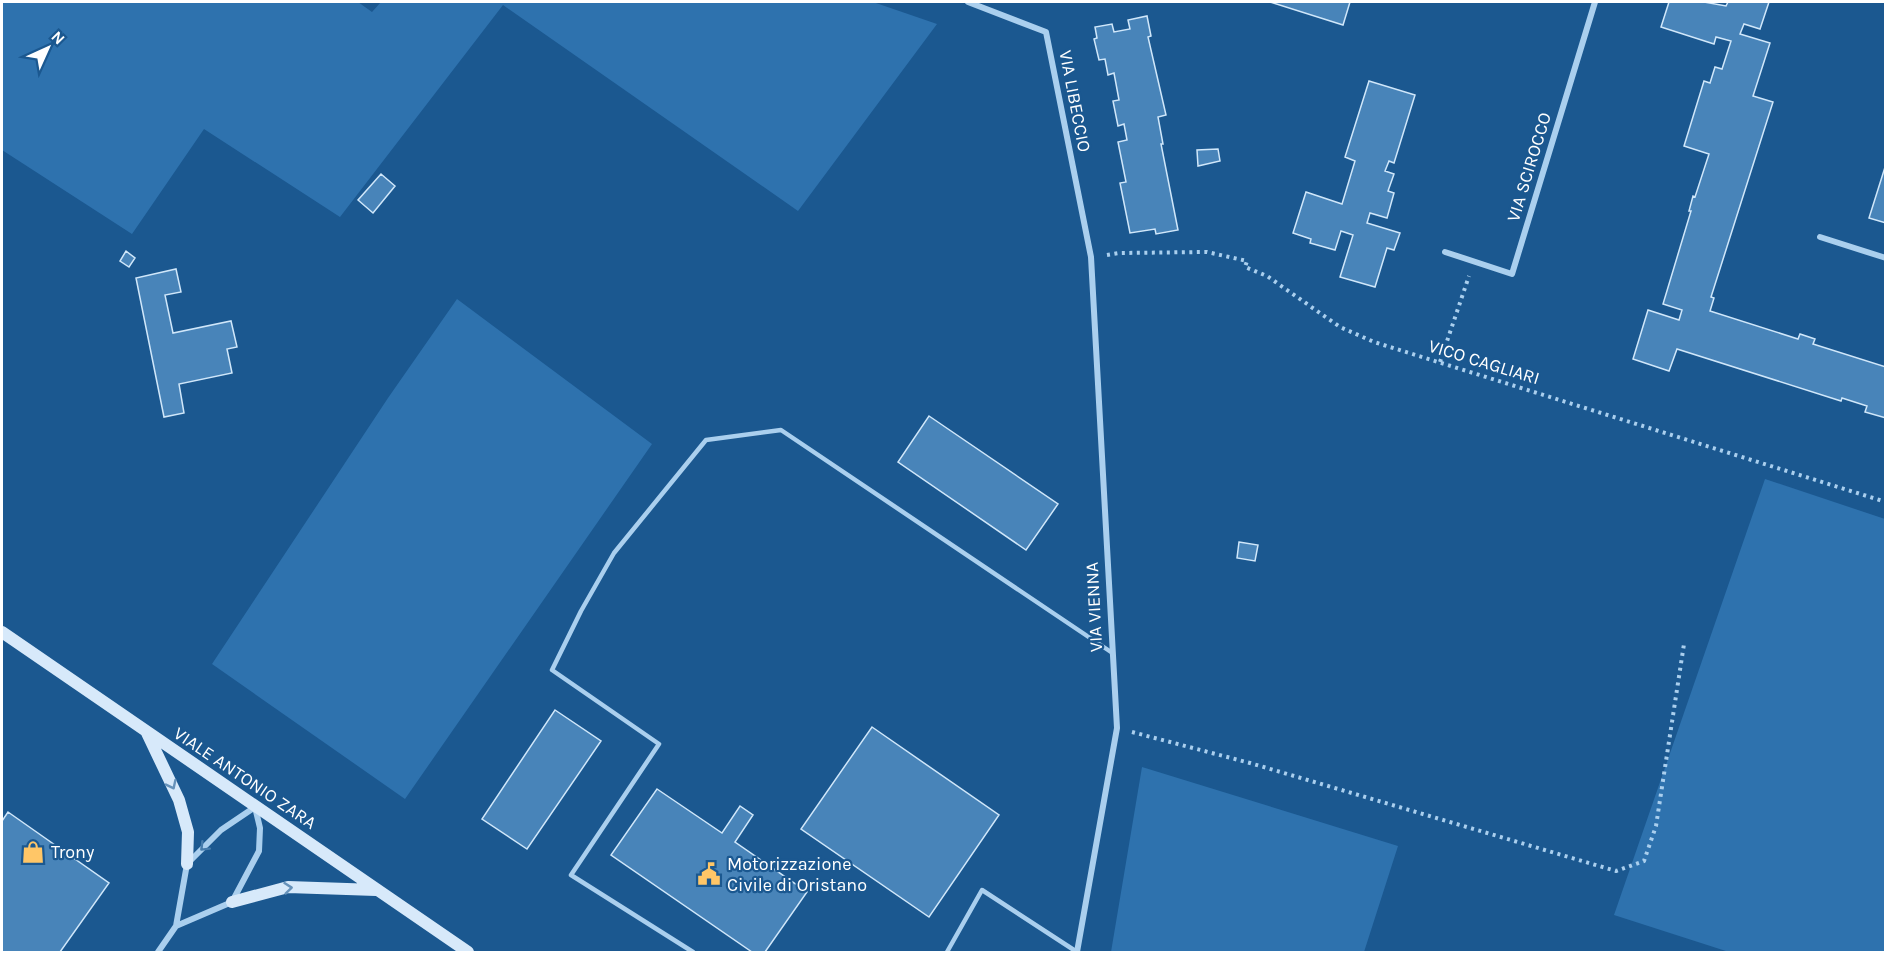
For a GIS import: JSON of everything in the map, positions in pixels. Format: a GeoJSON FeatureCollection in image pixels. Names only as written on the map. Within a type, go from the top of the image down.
{"type":"FeatureCollection","features":[{"type":"Feature","properties":{"kind":"main road","name":"VIALE ANTONIO ZARA"},"geometry":{"type":"LineString","coordinates":[[2,632],[468,952]]}},
{"type":"Feature","properties":{"kind":"main road"},"geometry":{"type":"LineString","coordinates":[[146,732],[179,800],[188,832],[187,864]]}},
{"type":"Feature","properties":{"kind":"main road"},"geometry":{"type":"LineString","coordinates":[[232,902],[288,887],[377,891]]}},
{"type":"Feature","properties":{"kind":"street","name":"VIA LIBECCIO"},"geometry":{"type":"LineString","coordinates":[[968,2],[1046,32],[1091,257]]}},
{"type":"Feature","properties":{"kind":"street","name":"VIA SCIROCCO"},"geometry":{"type":"LineString","coordinates":[[1445,252],[1512,274],[1595,2]]}},
{"type":"Feature","properties":{"kind":"street"},"geometry":{"type":"LineString","coordinates":[[1820,237],[1886,258]]}},
{"type":"Feature","properties":{"kind":"street","name":"VIA VIENNA"},"geometry":{"type":"LineString","coordinates":[[1077,952],[1117,728],[1111,652],[1091,257]]}},
{"type":"Feature","properties":{"kind":"street"},"geometry":{"type":"LineString","coordinates":[[158,952],[176,926],[187,864],[221,830],[255,807],[260,828],[259,851],[232,902],[176,926]]}},
{"type":"Feature","properties":{"kind":"lane"},"geometry":{"type":"LineString","coordinates":[[693,952],[571,875],[659,744],[552,670],[581,611],[614,553],[706,440],[781,430],[1111,652]]}},
{"type":"Feature","properties":{"kind":"lane"},"geometry":{"type":"LineString","coordinates":[[947,952],[982,890],[1077,952]]}},
{"type":"Feature","properties":{"kind":"path","name":"VICO CAGLIARI"},"geometry":{"type":"LineString","coordinates":[[1091,257],[1119,253],[1207,252],[1247,261],[1245,267],[1267,276],[1340,327],[1374,342],[1886,502]]}},
{"type":"Feature","properties":{"kind":"path"},"geometry":{"type":"LineString","coordinates":[[1440,362],[1474,261]]}},
{"type":"Feature","properties":{"kind":"path"},"geometry":{"type":"LineString","coordinates":[[1117,728],[1250,763],[1616,871],[1644,861],[1656,826],[1684,644]]}},
{"type":"Feature","properties":{"kind":"shaded area"},"geometry":{"type":"Polygon","coordinates":[[[2,2],[358,2],[372,12],[381,2],[873,2],[937,24],[798,211],[503,5],[340,217],[204,129],[132,234],[2,150],[2,2]]]}},
{"type":"Feature","properties":{"kind":"shaded area"},"geometry":{"type":"Polygon","coordinates":[[[457,299],[652,444],[405,799],[212,664],[388,398],[457,299]]]}},
{"type":"Feature","properties":{"kind":"shaded area"},"geometry":{"type":"Polygon","coordinates":[[[1765,479],[1885,519],[1885,952],[1729,952],[1614,915],[1765,479]]]}},
{"type":"Feature","properties":{"kind":"shaded area"},"geometry":{"type":"Polygon","coordinates":[[[1142,767],[1398,846],[1364,952],[1111,952],[1142,767]]]}},
{"type":"Feature","properties":{"kind":"building"},"geometry":{"type":"Polygon","coordinates":[[[1270,2],[1350,2],[1343,25],[1270,2]]]}},
{"type":"Feature","properties":{"kind":"building"},"geometry":{"type":"Polygon","coordinates":[[[1669,2],[1704,2],[1726,6],[1728,2],[1769,2],[1760,29],[1744,24],[1740,34],[1770,43],[1753,96],[1773,102],[1711,297],[1714,298],[1710,311],[1798,339],[1800,334],[1815,339],[1813,344],[1886,367],[1886,418],[1865,412],[1867,406],[1842,398],[1841,401],[1677,349],[1669,371],[1633,359],[1648,310],[1679,320],[1682,310],[1663,304],[1691,211],[1689,211],[1693,196],[1695,197],[1709,154],[1684,146],[1704,81],[1710,83],[1715,67],[1722,69],[1731,41],[1716,37],[1714,44],[1661,27],[1669,2]]]}},
{"type":"Feature","properties":{"kind":"building"},"geometry":{"type":"Polygon","coordinates":[[[1147,16],[1151,36],[1148,37],[1166,115],[1158,117],[1178,230],[1156,234],[1155,229],[1130,233],[1120,183],[1126,182],[1118,142],[1127,140],[1124,124],[1118,126],[1113,101],[1119,100],[1114,73],[1108,75],[1105,59],[1099,60],[1094,39],[1097,38],[1095,27],[1112,24],[1114,32],[1130,29],[1128,20],[1147,16]]]}},
{"type":"Feature","properties":{"kind":"building"},"geometry":{"type":"Polygon","coordinates":[[[1369,81],[1415,95],[1394,163],[1389,161],[1385,171],[1394,174],[1388,191],[1394,193],[1387,218],[1370,213],[1367,223],[1400,233],[1394,250],[1387,248],[1375,287],[1340,277],[1353,235],[1341,231],[1335,250],[1310,243],[1311,239],[1293,233],[1306,192],[1342,204],[1355,161],[1345,157],[1369,81]]]}},
{"type":"Feature","properties":{"kind":"building"},"geometry":{"type":"Polygon","coordinates":[[[1218,149],[1220,161],[1198,166],[1197,150],[1218,149]]]}},
{"type":"Feature","properties":{"kind":"building"},"geometry":{"type":"Polygon","coordinates":[[[1886,164],[1886,223],[1869,218],[1886,164]]]}},
{"type":"Feature","properties":{"kind":"building"},"geometry":{"type":"Polygon","coordinates":[[[381,174],[395,186],[373,213],[358,200],[381,174]]]}},
{"type":"Feature","properties":{"kind":"building"},"geometry":{"type":"Polygon","coordinates":[[[126,251],[135,258],[129,267],[120,261],[126,251]]]}},
{"type":"Feature","properties":{"kind":"building"},"geometry":{"type":"Polygon","coordinates":[[[176,269],[181,292],[165,295],[173,333],[231,321],[237,347],[227,349],[232,373],[179,384],[184,413],[164,417],[136,278],[176,269]]]}},
{"type":"Feature","properties":{"kind":"building"},"geometry":{"type":"Polygon","coordinates":[[[929,416],[1058,504],[1026,550],[898,462],[929,416]]]}},
{"type":"Feature","properties":{"kind":"building"},"geometry":{"type":"Polygon","coordinates":[[[1239,542],[1258,545],[1255,561],[1237,558],[1239,542]]]}},
{"type":"Feature","properties":{"kind":"building"},"geometry":{"type":"Polygon","coordinates":[[[555,710],[601,741],[527,849],[482,819],[555,710]]]}},
{"type":"Feature","properties":{"kind":"building"},"geometry":{"type":"Polygon","coordinates":[[[872,727],[999,815],[929,917],[801,829],[872,727]]]}},
{"type":"Feature","properties":{"kind":"building","name":"Motorizzazione Civile di Oristano"},"geometry":{"type":"Polygon","coordinates":[[[657,789],[722,833],[740,806],[753,815],[735,842],[807,892],[765,952],[752,952],[611,855],[657,789]]]}},
{"type":"Feature","properties":{"kind":"building","name":"Trony"},"geometry":{"type":"Polygon","coordinates":[[[8,812],[109,883],[60,952],[2,952],[2,821],[8,812]]]}},
{"type":"Feature","properties":{"kind":"place","name":"Trony"},"geometry":{"type":"Point","coordinates":[33,852]}},
{"type":"Feature","properties":{"kind":"place","name":"Motorizzazione Civile di Oristano"},"geometry":{"type":"Point","coordinates":[709,874]}}]}
